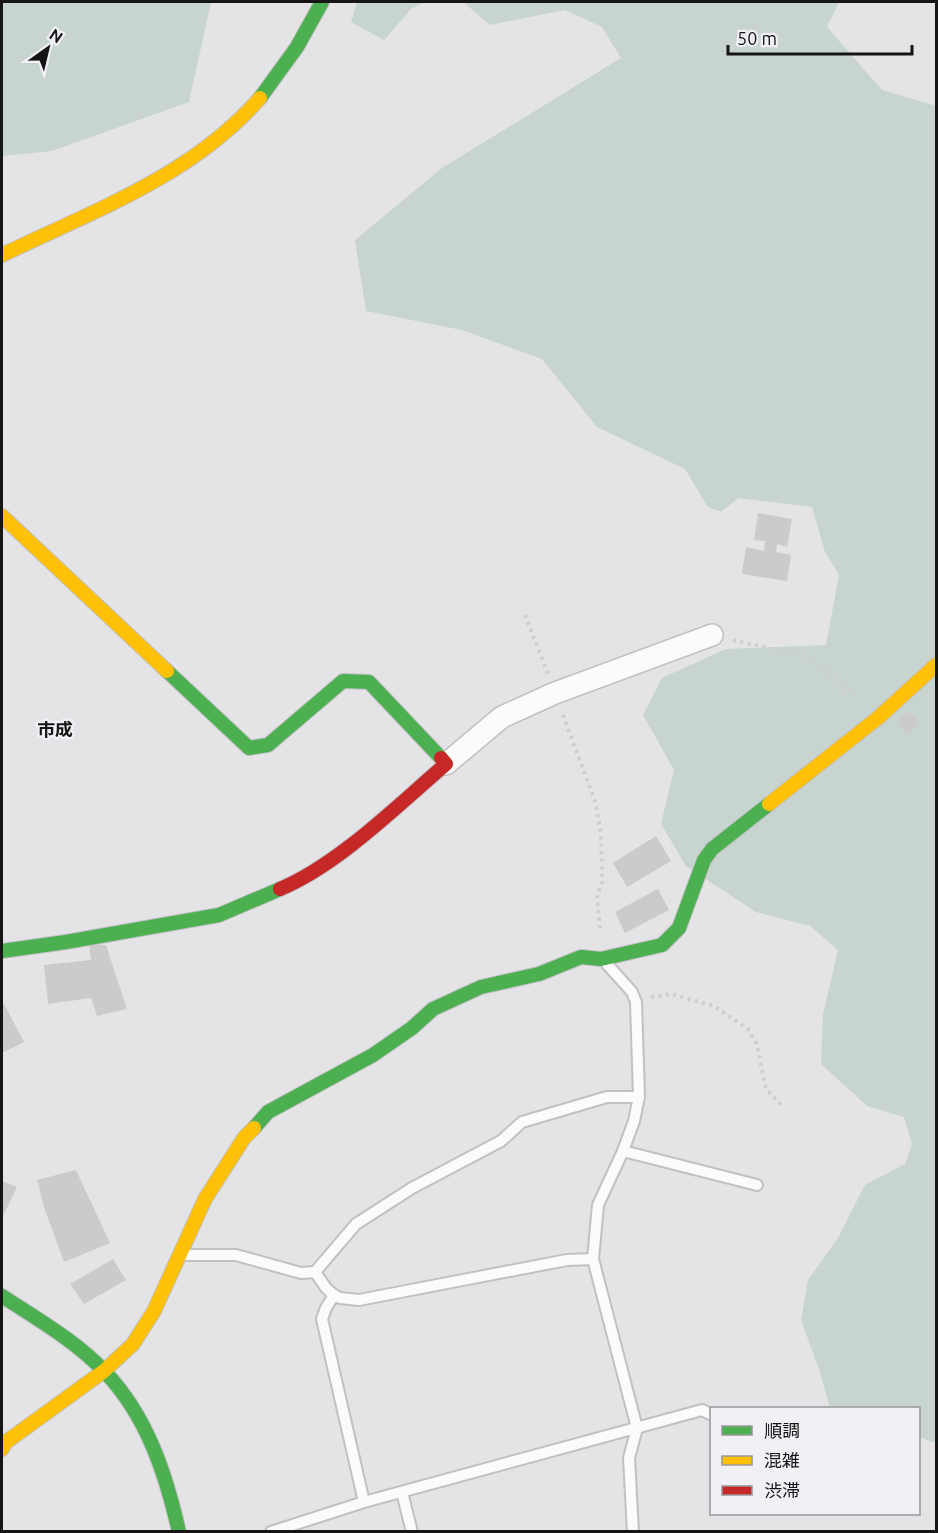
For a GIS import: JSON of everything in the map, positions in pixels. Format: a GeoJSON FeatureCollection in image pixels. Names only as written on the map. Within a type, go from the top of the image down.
{"type":"FeatureCollection","features":[{"type":"Feature","properties":{"kind":"street"},"geometry":{"type":"LineString","coordinates":[[2,255],[153,183],[224,135],[252,108],[280,72],[301,41],[322,2]]}},
{"type":"Feature","properties":{"kind":"street"},"geometry":{"type":"LineString","coordinates":[[2,516],[249,748],[268,745],[343,681],[369,682],[446,764]]}},
{"type":"Feature","properties":{"kind":"street"},"geometry":{"type":"LineString","coordinates":[[2,951],[219,915],[298,882],[342,852],[502,717],[555,693],[712,635]]}},
{"type":"Feature","properties":{"kind":"street"},"geometry":{"type":"LineString","coordinates":[[2,1449],[6,1442],[104,1371],[133,1344],[154,1311],[205,1199],[244,1138],[268,1112],[373,1055],[412,1029],[433,1010],[481,987],[539,974],[581,957],[601,959],[662,945],[679,928],[704,860],[712,849],[879,717],[936,665]]}},
{"type":"Feature","properties":{"kind":"street"},"geometry":{"type":"LineString","coordinates":[[2,1296],[82,1351],[122,1391],[146,1431],[169,1491],[179,1532]]}},
{"type":"Feature","properties":{"kind":"lane"},"geometry":{"type":"LineString","coordinates":[[601,959],[632,992],[636,1002],[639,1097],[634,1121],[623,1151],[598,1205],[593,1259],[637,1428],[629,1458],[633,1532]]}},
{"type":"Feature","properties":{"kind":"lane"},"geometry":{"type":"LineString","coordinates":[[180,1255],[236,1255],[301,1273],[315,1272],[356,1224],[412,1188],[501,1141],[522,1122],[607,1097],[639,1097]]}},
{"type":"Feature","properties":{"kind":"lane"},"geometry":{"type":"LineString","coordinates":[[623,1151],[757,1185]]}},
{"type":"Feature","properties":{"kind":"lane"},"geometry":{"type":"LineString","coordinates":[[315,1272],[334,1295],[358,1300],[567,1260],[593,1259]]}},
{"type":"Feature","properties":{"kind":"lane"},"geometry":{"type":"LineString","coordinates":[[334,1295],[322,1319],[364,1502]]}},
{"type":"Feature","properties":{"kind":"lane"},"geometry":{"type":"LineString","coordinates":[[271,1532],[364,1502],[702,1410],[710,1414]]}},
{"type":"Feature","properties":{"kind":"lane"},"geometry":{"type":"LineString","coordinates":[[402,1492],[412,1532]]}},
{"type":"Feature","properties":{"kind":"path"},"geometry":{"type":"LineString","coordinates":[[525,615],[595,801],[601,833],[602,883],[597,895],[601,936]]}},
{"type":"Feature","properties":{"kind":"path"},"geometry":{"type":"LineString","coordinates":[[712,635],[810,658],[879,717]]}},
{"type":"Feature","properties":{"kind":"path"},"geometry":{"type":"LineString","coordinates":[[636,1002],[671,994],[714,1006],[748,1029],[757,1045],[766,1089],[783,1107]]}},
{"type":"Feature","properties":{"kind":"shaded area"},"geometry":{"type":"Polygon","coordinates":[[[2,2],[211,2],[189,102],[52,151],[2,156],[2,2]]]}},
{"type":"Feature","properties":{"kind":"shaded area"},"geometry":{"type":"Polygon","coordinates":[[[357,2],[426,2],[412,8],[384,40],[351,22],[357,2]]]}},
{"type":"Feature","properties":{"kind":"shaded area"},"geometry":{"type":"Polygon","coordinates":[[[463,2],[839,2],[827,27],[882,90],[936,106],[936,1443],[920,1437],[920,1407],[830,1407],[801,1320],[808,1280],[838,1238],[865,1185],[905,1164],[912,1144],[904,1117],[867,1106],[821,1064],[823,1014],[838,950],[810,926],[756,912],[686,866],[661,824],[674,770],[643,715],[662,678],[726,649],[826,645],[839,575],[825,552],[812,507],[738,498],[721,512],[708,507],[685,469],[597,427],[542,359],[462,330],[366,311],[355,240],[442,168],[621,58],[602,27],[565,10],[490,25],[463,2]]]}},
{"type":"Feature","properties":{"kind":"building"},"geometry":{"type":"Polygon","coordinates":[[[758,513],[792,519],[787,547],[777,544],[776,552],[791,555],[787,581],[742,574],[746,547],[764,551],[765,541],[754,540],[758,513]]]}},
{"type":"Feature","properties":{"kind":"building"},"geometry":{"type":"Polygon","coordinates":[[[908,711],[920,723],[908,734],[896,723],[908,711]]]}},
{"type":"Feature","properties":{"kind":"building"},"geometry":{"type":"Polygon","coordinates":[[[656,836],[671,861],[627,887],[613,863],[656,836]]]}},
{"type":"Feature","properties":{"kind":"building"},"geometry":{"type":"Polygon","coordinates":[[[658,889],[669,910],[625,933],[615,912],[658,889]]]}},
{"type":"Feature","properties":{"kind":"building"},"geometry":{"type":"Polygon","coordinates":[[[89,945],[106,945],[127,1009],[97,1016],[91,998],[48,1004],[44,965],[91,960],[89,945]]]}},
{"type":"Feature","properties":{"kind":"building"},"geometry":{"type":"Polygon","coordinates":[[[4,1004],[24,1042],[2,1053],[2,1005],[4,1004]]]}},
{"type":"Feature","properties":{"kind":"building"},"geometry":{"type":"Polygon","coordinates":[[[76,1170],[110,1243],[64,1262],[37,1180],[76,1170]]]}},
{"type":"Feature","properties":{"kind":"building"},"geometry":{"type":"Polygon","coordinates":[[[2,1181],[17,1187],[2,1218],[2,1181]]]}},
{"type":"Feature","properties":{"kind":"building"},"geometry":{"type":"Polygon","coordinates":[[[113,1259],[126,1280],[84,1304],[70,1284],[113,1259]]]}},
{"type":"Feature","properties":{"kind":"traffic: fast"},"geometry":{"type":"LineString","coordinates":[[260,98],[297,47],[322,2]]}},
{"type":"Feature","properties":{"kind":"traffic: fast"},"geometry":{"type":"LineString","coordinates":[[167,671],[249,748],[268,745],[343,681],[369,682],[441,758]]}},
{"type":"Feature","properties":{"kind":"traffic: fast"},"geometry":{"type":"LineString","coordinates":[[254,1128],[268,1112],[373,1055],[412,1028],[433,1009],[481,987],[539,974],[581,957],[601,959],[662,945],[679,928],[704,860],[712,849],[769,804]]}},
{"type":"Feature","properties":{"kind":"traffic: fast"},"geometry":{"type":"LineString","coordinates":[[2,951],[219,915],[280,889]]}},
{"type":"Feature","properties":{"kind":"traffic: fast"},"geometry":{"type":"LineString","coordinates":[[2,1296],[82,1350],[120,1389],[153,1447],[168,1489],[179,1532]]}},
{"type":"Feature","properties":{"kind":"traffic: slow"},"geometry":{"type":"LineString","coordinates":[[2,255],[106,207],[172,170],[204,149],[260,98]]}},
{"type":"Feature","properties":{"kind":"traffic: slow"},"geometry":{"type":"LineString","coordinates":[[2,516],[167,671]]}},
{"type":"Feature","properties":{"kind":"traffic: slow"},"geometry":{"type":"LineString","coordinates":[[769,804],[879,717],[936,665]]}},
{"type":"Feature","properties":{"kind":"traffic: slow"},"geometry":{"type":"LineString","coordinates":[[2,1449],[6,1442],[104,1371],[133,1344],[154,1311],[205,1199],[244,1138],[254,1128]]}},
{"type":"Feature","properties":{"kind":"traffic: jam"},"geometry":{"type":"LineString","coordinates":[[280,889],[324,865],[367,833],[446,764],[441,758]]}},
{"type":"Feature","properties":{"kind":"district","name":"市成"},"geometry":{"type":"Point","coordinates":[55,729]}}]}
